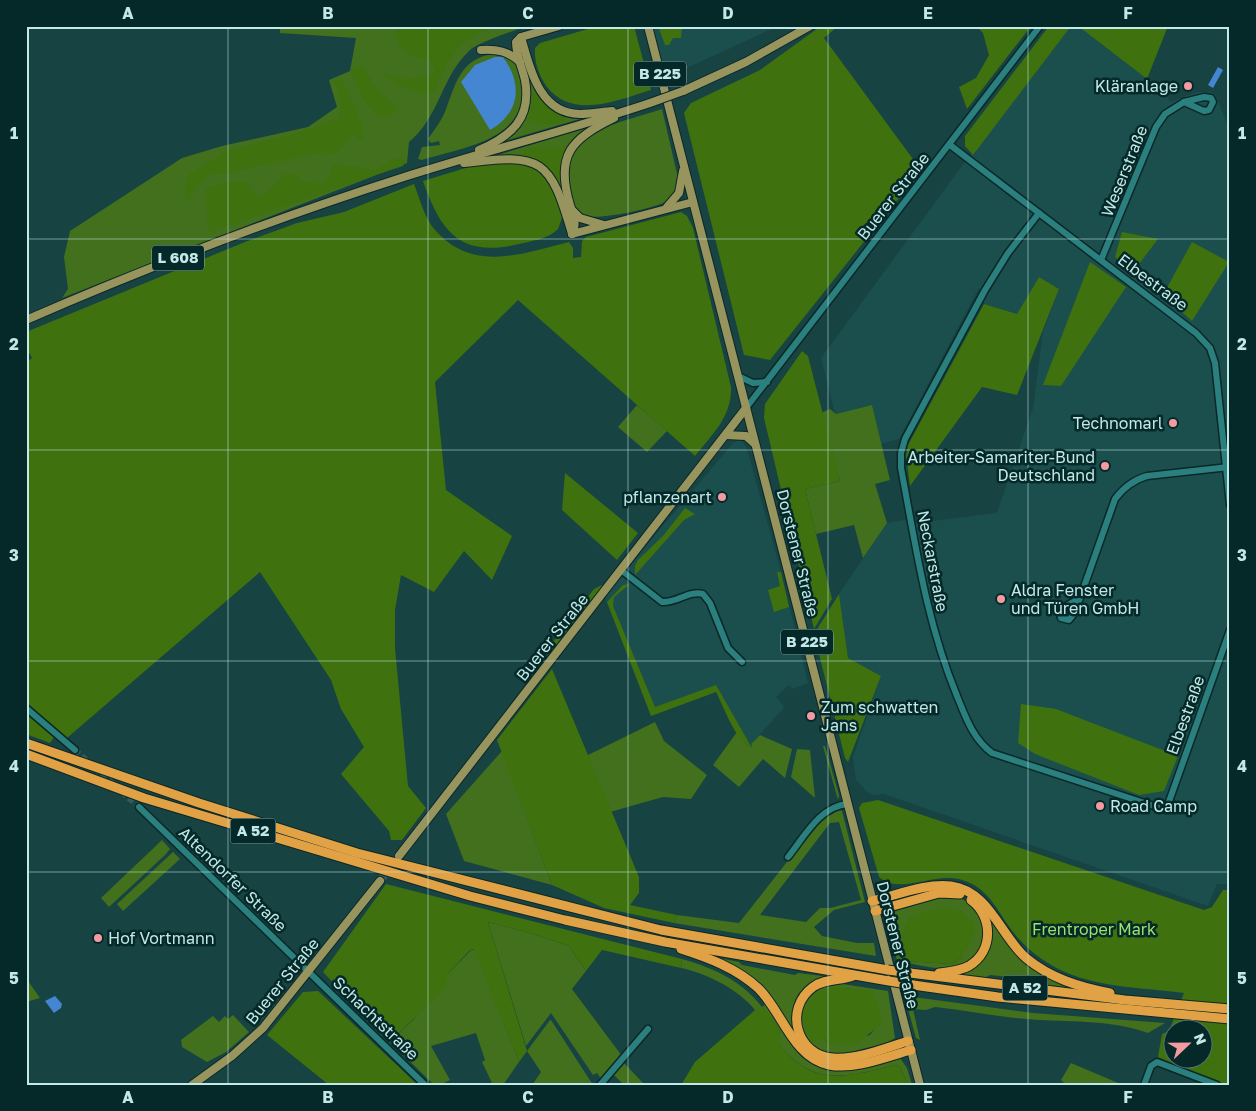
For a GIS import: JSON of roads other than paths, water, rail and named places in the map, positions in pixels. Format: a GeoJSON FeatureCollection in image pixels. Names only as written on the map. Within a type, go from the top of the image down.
{"type":"FeatureCollection","features":[{"type":"Feature","properties":{"kind":"highway","name":"A 52"},"geometry":{"type":"LineString","coordinates":[[26,743],[199,803],[357,853],[661,930],[910,973],[1125,1000],[1230,1009]]}},
{"type":"Feature","properties":{"kind":"highway","name":"A 52"},"geometry":{"type":"LineString","coordinates":[[26,754],[144,798],[426,884],[565,920],[665,942],[912,985],[1015,999],[1230,1018]]}},
{"type":"Feature","properties":{"kind":"highway"},"geometry":{"type":"LineString","coordinates":[[872,901],[940,886],[960,888],[984,903],[1015,947],[1041,968],[1067,982],[1118,994],[1125,1000]]}},
{"type":"Feature","properties":{"kind":"highway"},"geometry":{"type":"LineString","coordinates":[[875,910],[948,892],[962,895],[978,906],[984,915],[988,930],[986,945],[982,954],[973,963],[961,970],[925,974]]}},
{"type":"Feature","properties":{"kind":"highway"},"geometry":{"type":"LineString","coordinates":[[665,942],[720,963],[749,980],[776,1010],[802,1050],[819,1062],[847,1066],[910,1046]]}},
{"type":"Feature","properties":{"kind":"highway"},"geometry":{"type":"LineString","coordinates":[[856,975],[820,983],[806,994],[797,1016],[800,1036],[804,1043],[816,1054],[836,1058],[910,1046]]}},
{"type":"Feature","properties":{"kind":"main road"},"geometry":{"type":"LineString","coordinates":[[442,165],[495,143],[515,128],[521,119],[526,93],[516,42],[521,37],[559,26]]}},
{"type":"Feature","properties":{"kind":"main road","name":"B 225"},"geometry":{"type":"LineString","coordinates":[[648,26],[693,202]]}},
{"type":"Feature","properties":{"kind":"main road","name":"L 608"},"geometry":{"type":"LineString","coordinates":[[26,320],[232,237],[428,169],[633,109],[683,91],[752,59],[810,26]]}},
{"type":"Feature","properties":{"kind":"main road"},"geometry":{"type":"LineString","coordinates":[[521,37],[536,85],[544,97],[555,107],[579,114],[633,109]]}},
{"type":"Feature","properties":{"kind":"main road"},"geometry":{"type":"LineString","coordinates":[[480,50],[503,51],[511,54],[520,62]]}},
{"type":"Feature","properties":{"kind":"main road"},"geometry":{"type":"LineString","coordinates":[[572,234],[576,227],[564,173],[568,152],[586,133],[633,109]]}},
{"type":"Feature","properties":{"kind":"main road"},"geometry":{"type":"LineString","coordinates":[[442,165],[505,158],[521,158],[535,163],[547,172],[556,186],[572,234]]}},
{"type":"Feature","properties":{"kind":"main road"},"geometry":{"type":"LineString","coordinates":[[665,208],[679,193],[684,166]]}},
{"type":"Feature","properties":{"kind":"main road"},"geometry":{"type":"LineString","coordinates":[[572,234],[693,202]]}},
{"type":"Feature","properties":{"kind":"main road","name":"Dorstener Straße"},"geometry":{"type":"LineString","coordinates":[[693,202],[920,1085]]}},
{"type":"Feature","properties":{"kind":"main road"},"geometry":{"type":"LineString","coordinates":[[572,210],[580,218],[604,225]]}},
{"type":"Feature","properties":{"kind":"main road","name":"Buerer Straße"},"geometry":{"type":"LineString","coordinates":[[399,856],[746,408]]}},
{"type":"Feature","properties":{"kind":"main road"},"geometry":{"type":"LineString","coordinates":[[726,435],[746,436],[756,444]]}},
{"type":"Feature","properties":{"kind":"main road","name":"Buerer Straße"},"geometry":{"type":"LineString","coordinates":[[192,1085],[247,1044],[281,1007],[380,881]]}},
{"type":"Feature","properties":{"kind":"street","name":"Buerer Straße"},"geometry":{"type":"LineString","coordinates":[[746,408],[1040,26]]}},
{"type":"Feature","properties":{"kind":"street","name":"Weserstraße"},"geometry":{"type":"LineString","coordinates":[[1100,260],[1156,127],[1165,114],[1184,102]]}},
{"type":"Feature","properties":{"kind":"street","name":"Elbestraße"},"geometry":{"type":"LineString","coordinates":[[950,145],[1196,333],[1210,348],[1214,363],[1228,467],[1230,505]]}},
{"type":"Feature","properties":{"kind":"street","name":"Neckarstraße"},"geometry":{"type":"LineString","coordinates":[[1039,213],[1008,253],[984,290],[905,439],[901,453],[901,468],[927,608],[941,657],[959,702],[975,737],[988,750],[1101,790],[1166,810]]}},
{"type":"Feature","properties":{"kind":"street"},"geometry":{"type":"LineString","coordinates":[[738,376],[753,383],[767,382]]}},
{"type":"Feature","properties":{"kind":"street"},"geometry":{"type":"LineString","coordinates":[[1080,598],[1116,499],[1124,488],[1136,479],[1146,476],[1228,467]]}},
{"type":"Feature","properties":{"kind":"street"},"geometry":{"type":"LineString","coordinates":[[621,570],[662,602],[672,601],[694,593],[703,594],[710,603],[728,648],[742,662]]}},
{"type":"Feature","properties":{"kind":"street","name":"Elbestraße"},"geometry":{"type":"LineString","coordinates":[[1166,810],[1230,630]]}},
{"type":"Feature","properties":{"kind":"street"},"geometry":{"type":"LineString","coordinates":[[26,708],[75,750]]}},
{"type":"Feature","properties":{"kind":"street"},"geometry":{"type":"LineString","coordinates":[[788,857],[825,811],[840,804],[848,804]]}},
{"type":"Feature","properties":{"kind":"street","name":"Altendorfer Straße"},"geometry":{"type":"LineString","coordinates":[[139,807],[308,971]]}},
{"type":"Feature","properties":{"kind":"street","name":"Schachtstraße"},"geometry":{"type":"LineString","coordinates":[[308,971],[424,1085]]}},
{"type":"Feature","properties":{"kind":"street"},"geometry":{"type":"LineString","coordinates":[[600,1085],[648,1029]]}},
{"type":"Feature","properties":{"kind":"street"},"geometry":{"type":"LineString","coordinates":[[1144,1085],[1151,1066],[1157,1062],[1218,1085]]}},
{"type":"Feature","properties":{"kind":"water"},"geometry":{"type":"Polygon","coordinates":[[[495,57],[503,57],[514,77],[516,87],[513,107],[500,123],[490,130],[461,82],[475,65],[495,57]]]}},
{"type":"Feature","properties":{"kind":"water"},"geometry":{"type":"Polygon","coordinates":[[[1218,67],[1223,70],[1213,88],[1208,85],[1218,67]]]}},
{"type":"Feature","properties":{"kind":"water"},"geometry":{"type":"Polygon","coordinates":[[[55,996],[62,1004],[61,1008],[54,1013],[45,1001],[55,996]]]}},
{"type":"Feature","properties":{"kind":"tunnel"},"geometry":{"type":"LineString","coordinates":[[75,750],[139,807]]}},
{"type":"Feature","properties":{"kind":"tunnel"},"geometry":{"type":"LineString","coordinates":[[380,881],[397,859]]}},
{"type":"Feature","properties":{"kind":"place","name":"Kläranlage"},"geometry":{"type":"Point","coordinates":[1188,86]}},
{"type":"Feature","properties":{"kind":"place","name":"Technomarl"},"geometry":{"type":"Point","coordinates":[1173,423]}},
{"type":"Feature","properties":{"kind":"place","name":"Arbeiter-Samariter-Bund Deutschland"},"geometry":{"type":"Point","coordinates":[1105,466]}},
{"type":"Feature","properties":{"kind":"place","name":"pflanzenart"},"geometry":{"type":"Point","coordinates":[722,497]}},
{"type":"Feature","properties":{"kind":"place","name":"Aldra Fenster und Türen GmbH"},"geometry":{"type":"Point","coordinates":[1001,599]}},
{"type":"Feature","properties":{"kind":"place","name":"Zum schwatten Jans"},"geometry":{"type":"Point","coordinates":[811,716]}},
{"type":"Feature","properties":{"kind":"place","name":"Road Camp"},"geometry":{"type":"Point","coordinates":[1100,806]}},
{"type":"Feature","properties":{"kind":"place","name":"Hof Vortmann"},"geometry":{"type":"Point","coordinates":[98,938]}},
{"type":"Feature","properties":{"kind":"park label","name":"Frentroper Mark"},"geometry":{"type":"Point","coordinates":[1094,929]}}]}
